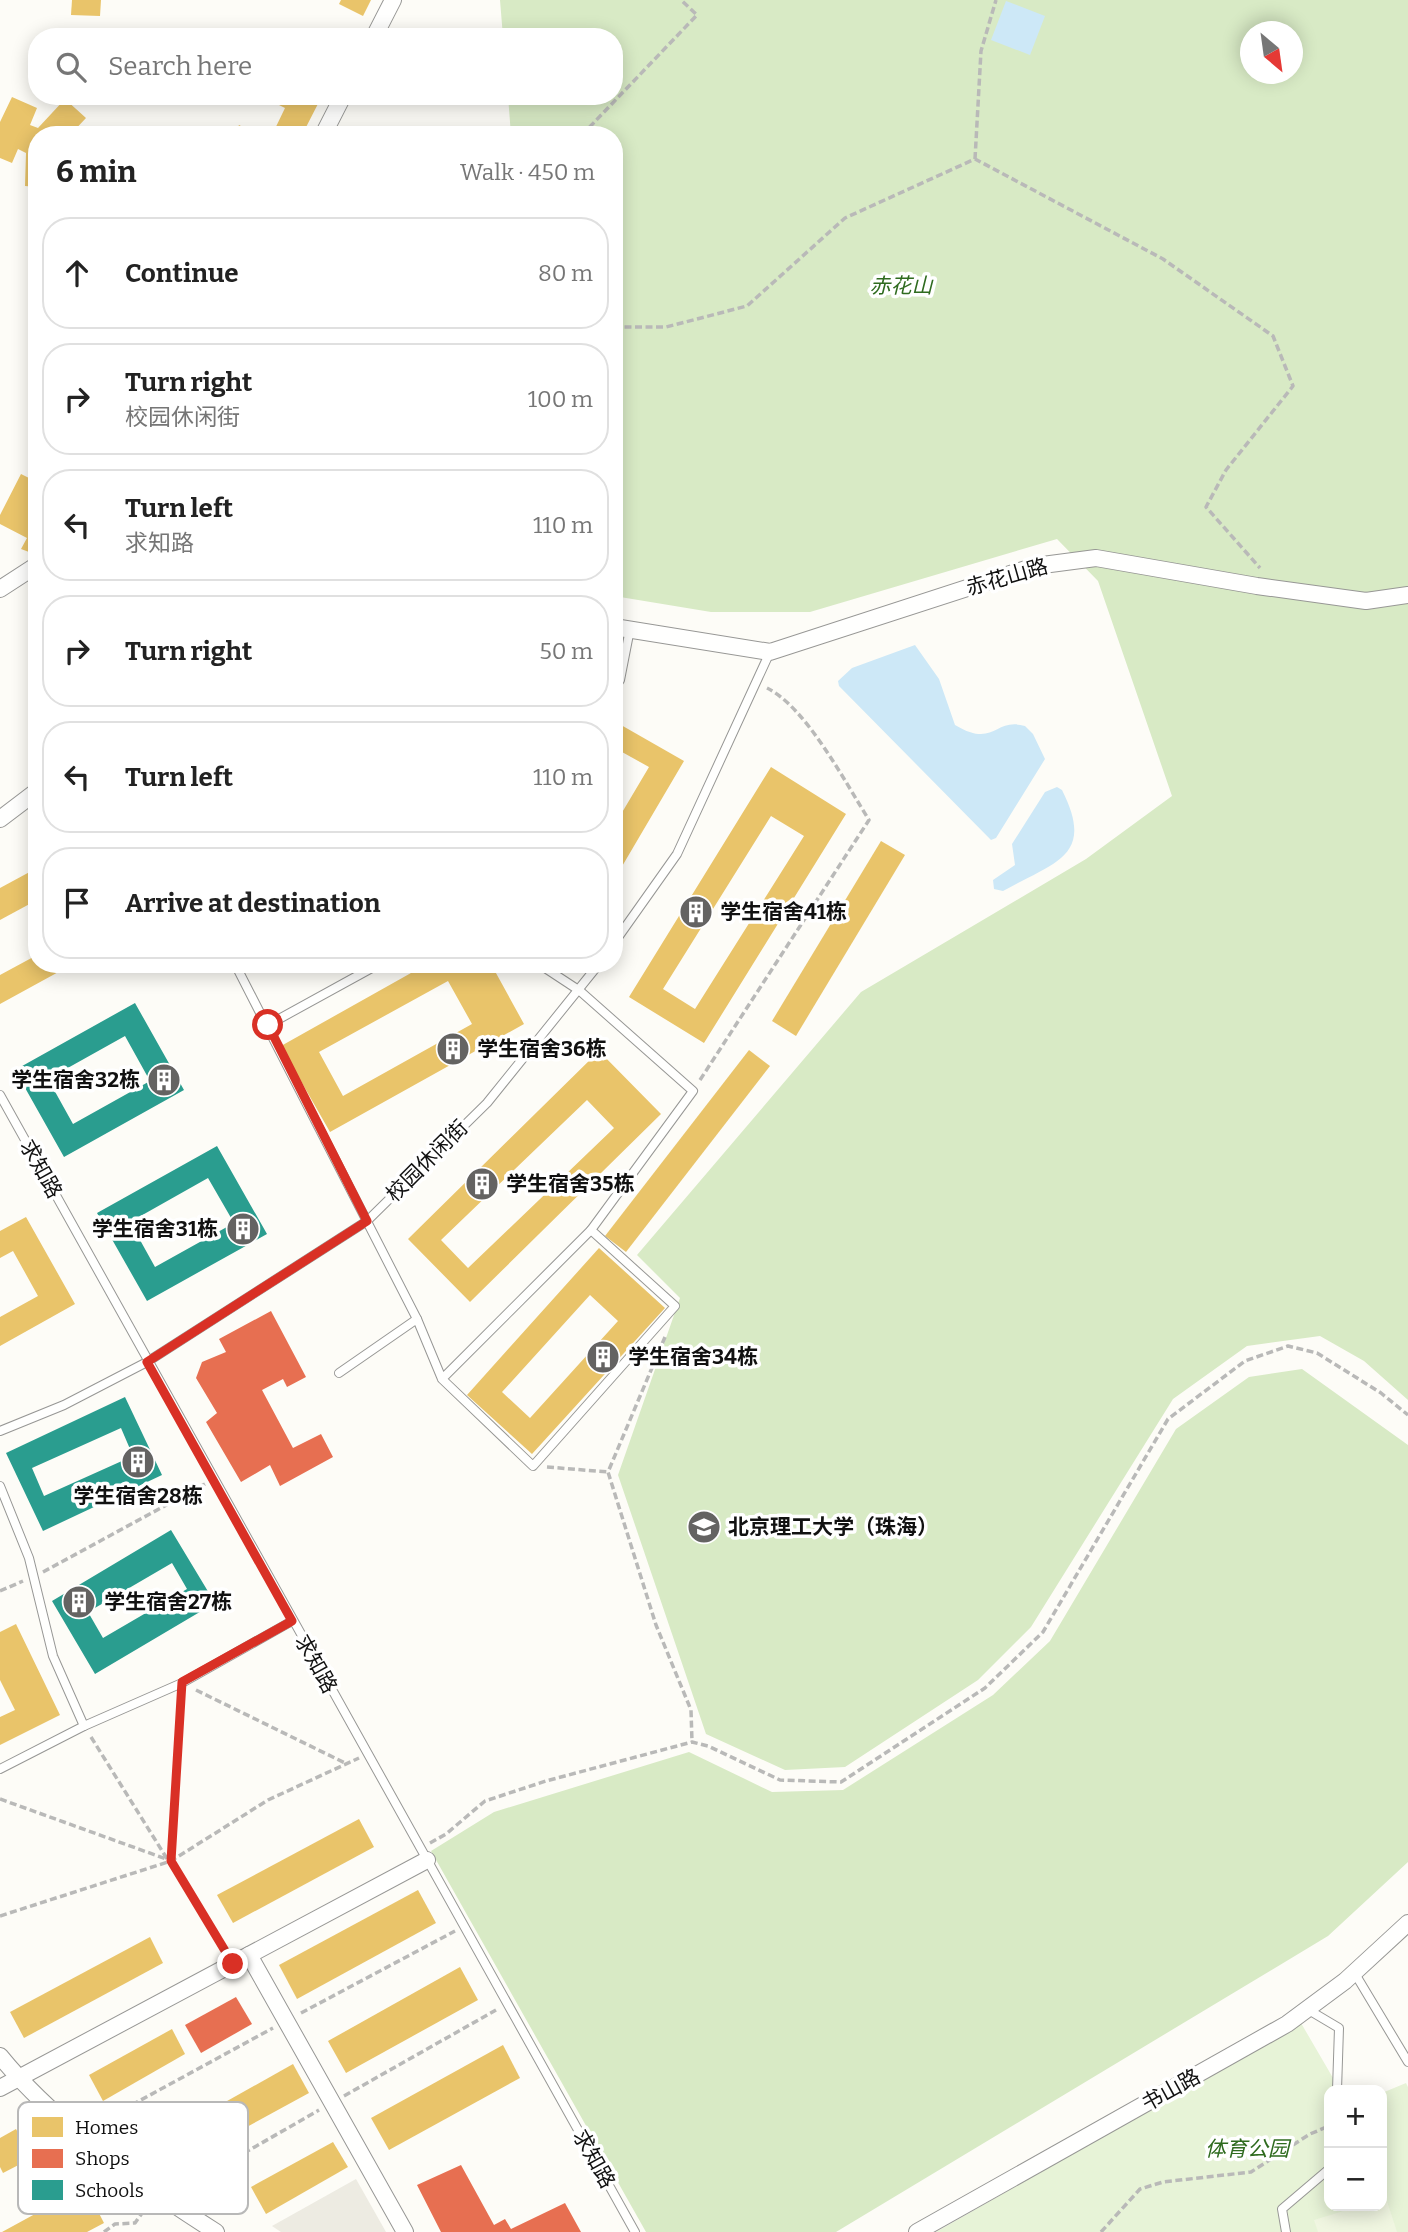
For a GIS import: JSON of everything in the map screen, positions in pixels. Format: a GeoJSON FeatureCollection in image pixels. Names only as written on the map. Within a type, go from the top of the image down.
{"type":"FeatureCollection","features":[{"type":"Feature","properties":{"kind":"street"},"geometry":{"type":"LineString","coordinates":[[379,28],[393,0]]}},
{"type":"Feature","properties":{"kind":"street"},"geometry":{"type":"LineString","coordinates":[[328,126],[338,105]]}},
{"type":"Feature","properties":{"kind":"street","name":"赤花山路"},"geometry":{"type":"LineString","coordinates":[[623,628],[770,652],[1035,566],[1096,558],[1257,586],[1366,601],[1408,595]]}},
{"type":"Feature","properties":{"kind":"street"},"geometry":{"type":"LineString","coordinates":[[0,590],[28,571]]}},
{"type":"Feature","properties":{"kind":"street"},"geometry":{"type":"LineString","coordinates":[[0,819],[28,798]]}},
{"type":"Feature","properties":{"kind":"street"},"geometry":{"type":"LineString","coordinates":[[0,2088],[233,1964],[423,1855]]}},
{"type":"Feature","properties":{"kind":"street","name":"书山路"},"geometry":{"type":"LineString","coordinates":[[917,2232],[1226,2060],[1307,2009],[1354,1972],[1408,1923]]}},
{"type":"Feature","properties":{"kind":"street"},"geometry":{"type":"LineString","coordinates":[[249,1955],[405,2232]]}},
{"type":"Feature","properties":{"kind":"street"},"geometry":{"type":"LineString","coordinates":[[0,2056],[18,2078],[46,2102]]}},
{"type":"Feature","properties":{"kind":"street"},"geometry":{"type":"LineString","coordinates":[[188,2214],[216,2232]]}},
{"type":"Feature","properties":{"kind":"lane"},"geometry":{"type":"LineString","coordinates":[[623,930],[677,854],[770,652]]}},
{"type":"Feature","properties":{"kind":"lane"},"geometry":{"type":"LineString","coordinates":[[240,973],[417,1319],[442,1379],[533,1466],[675,1306],[591,1230]]}},
{"type":"Feature","properties":{"kind":"lane"},"geometry":{"type":"LineString","coordinates":[[268,1025],[363,973]]}},
{"type":"Feature","properties":{"kind":"lane"},"geometry":{"type":"LineString","coordinates":[[442,1379],[591,1230],[693,1091],[580,991],[553,973]]}},
{"type":"Feature","properties":{"kind":"lane","name":"校园休闲街"},"geometry":{"type":"LineString","coordinates":[[0,1431],[64,1405],[147,1362],[367,1221],[487,1102],[593,973]]}},
{"type":"Feature","properties":{"kind":"lane","name":"求知路"},"geometry":{"type":"LineString","coordinates":[[0,1095],[635,2232]]}},
{"type":"Feature","properties":{"kind":"lane"},"geometry":{"type":"LineString","coordinates":[[339,1373],[417,1319]]}},
{"type":"Feature","properties":{"kind":"lane"},"geometry":{"type":"LineString","coordinates":[[0,1486],[29,1558],[53,1656],[84,1726]]}},
{"type":"Feature","properties":{"kind":"lane"},"geometry":{"type":"LineString","coordinates":[[0,1769],[84,1726],[182,1682],[292,1621]]}},
{"type":"Feature","properties":{"kind":"lane"},"geometry":{"type":"LineString","coordinates":[[1354,1972],[1405,2049],[1408,2062]]}},
{"type":"Feature","properties":{"kind":"lane"},"geometry":{"type":"LineString","coordinates":[[1307,2009],[1339,2028],[1336,2085]]}},
{"type":"Feature","properties":{"kind":"lane"},"geometry":{"type":"LineString","coordinates":[[1286,2232],[1282,2209],[1289,2200],[1324,2175]]}},
{"type":"Feature","properties":{"kind":"path"},"geometry":{"type":"LineString","coordinates":[[623,92],[697,15],[681,0]]}},
{"type":"Feature","properties":{"kind":"path"},"geometry":{"type":"LineString","coordinates":[[975,159],[981,51],[996,0]]}},
{"type":"Feature","properties":{"kind":"path"},"geometry":{"type":"LineString","coordinates":[[591,126],[611,105]]}},
{"type":"Feature","properties":{"kind":"path"},"geometry":{"type":"LineString","coordinates":[[623,327],[666,327],[747,306],[845,218],[975,159]]}},
{"type":"Feature","properties":{"kind":"path"},"geometry":{"type":"LineString","coordinates":[[975,159],[1163,259],[1273,336],[1293,387],[1226,470],[1206,507],[1258,567],[1269,573]]}},
{"type":"Feature","properties":{"kind":"path"},"geometry":{"type":"LineString","coordinates":[[693,1091],[869,820],[827,753],[782,695],[756,682]]}},
{"type":"Feature","properties":{"kind":"path"},"geometry":{"type":"LineString","coordinates":[[675,1306],[660,1356],[608,1472],[656,1625],[691,1710],[692,1742]]}},
{"type":"Feature","properties":{"kind":"path"},"geometry":{"type":"LineString","coordinates":[[423,1855],[485,1801],[545,1781],[692,1742],[708,1746],[780,1780],[841,1782],[985,1688],[1043,1632],[1168,1419],[1245,1361],[1288,1346],[1317,1353],[1381,1393],[1408,1415]]}},
{"type":"Feature","properties":{"kind":"path"},"geometry":{"type":"LineString","coordinates":[[533,1466],[608,1472]]}},
{"type":"Feature","properties":{"kind":"path"},"geometry":{"type":"LineString","coordinates":[[0,1591],[33,1577],[213,1479]]}},
{"type":"Feature","properties":{"kind":"path"},"geometry":{"type":"LineString","coordinates":[[171,1861],[182,1682],[345,1763]]}},
{"type":"Feature","properties":{"kind":"path"},"geometry":{"type":"LineString","coordinates":[[84,1726],[171,1861],[233,1964]]}},
{"type":"Feature","properties":{"kind":"path"},"geometry":{"type":"LineString","coordinates":[[0,1916],[171,1861],[268,1800],[367,1754]]}},
{"type":"Feature","properties":{"kind":"path"},"geometry":{"type":"LineString","coordinates":[[0,1799],[171,1861]]}},
{"type":"Feature","properties":{"kind":"path"},"geometry":{"type":"LineString","coordinates":[[138,2102],[463,1926]]}},
{"type":"Feature","properties":{"kind":"path"},"geometry":{"type":"LineString","coordinates":[[1101,2232],[1140,2189],[1163,2182],[1251,2172],[1310,2134],[1324,2128]]}},
{"type":"Feature","properties":{"kind":"path"},"geometry":{"type":"LineString","coordinates":[[104,2232],[115,2224],[135,2223],[140,2214]]}},
{"type":"Feature","properties":{"kind":"green space","name":"赤花山"},"geometry":{"type":"Polygon","coordinates":[[[500,0],[1408,0],[1408,1400],[1364,1361],[1320,1336],[1247,1346],[1173,1399],[1031,1627],[978,1680],[845,1767],[785,1770],[706,1734],[618,1475],[680,1298],[637,1255],[861,992],[1086,859],[1172,796],[1098,581],[1057,539],[810,612],[711,612],[623,597],[623,126],[510,126],[509,105],[623,105],[623,28],[502,28],[500,0]]]}},
{"type":"Feature","properties":{"kind":"green space"},"geometry":{"type":"Polygon","coordinates":[[[1302,1369],[1408,1445],[1408,1862],[1328,1936],[836,2232],[646,2232],[431,1851],[494,1812],[689,1752],[772,1792],[843,1790],[993,1695],[1050,1641],[1176,1429],[1249,1377],[1302,1369]]]}},
{"type":"Feature","properties":{"kind":"green space","name":"体育公园"},"geometry":{"type":"Polygon","coordinates":[[[1301,2023],[1337,2085],[1324,2085],[1324,2211],[1387,2211],[1387,2091],[1406,2083],[1408,2087],[1408,2232],[936,2232],[1301,2023]]]}},
{"type":"Feature","properties":{"kind":"green space"},"geometry":{"type":"Polygon","coordinates":[[[1387,2201],[1397,2232],[1318,2232],[1314,2220],[1344,2211],[1387,2211],[1387,2201]]]}},
{"type":"Feature","properties":{"kind":"shaded area"},"geometry":{"type":"Polygon","coordinates":[[[356,2179],[386,2232],[281,2232],[272,2226],[356,2179]]]}},
{"type":"Feature","properties":{"kind":"water"},"geometry":{"type":"Polygon","coordinates":[[[1006,1],[1045,16],[1030,55],[991,40],[1006,1]]]}},
{"type":"Feature","properties":{"kind":"water"},"geometry":{"type":"Polygon","coordinates":[[[915,645],[939,679],[955,725],[978,734],[1007,725],[1025,726],[1033,734],[1045,759],[996,838],[991,840],[839,686],[838,681],[852,668],[915,645]]]}},
{"type":"Feature","properties":{"kind":"water"},"geometry":{"type":"Polygon","coordinates":[[[1057,787],[1062,790],[1071,812],[1074,830],[1072,844],[1053,864],[1003,891],[994,889],[993,880],[1015,865],[1012,844],[1045,792],[1057,787]]]}},
{"type":"Feature","properties":{"kind":"building: Homes"},"geometry":{"type":"Polygon","coordinates":[[[72,0],[101,0],[100,16],[71,15],[72,0]]]}},
{"type":"Feature","properties":{"kind":"building: Homes"},"geometry":{"type":"Polygon","coordinates":[[[341,0],[371,0],[363,16],[339,4],[341,0]]]}},
{"type":"Feature","properties":{"kind":"building: Homes"},"geometry":{"type":"Polygon","coordinates":[[[12,97],[37,108],[30,125],[33,126],[28,126],[28,186],[25,186],[26,153],[18,149],[12,163],[0,158],[0,122],[12,97]]]}},
{"type":"Feature","properties":{"kind":"building: Homes"},"geometry":{"type":"Polygon","coordinates":[[[59,105],[72,105],[86,118],[78,126],[40,126],[59,105]]]}},
{"type":"Feature","properties":{"kind":"building: Homes"},"geometry":{"type":"Polygon","coordinates":[[[279,105],[317,105],[307,126],[276,126],[285,108],[279,105]]]}},
{"type":"Feature","properties":{"kind":"building: Homes"},"geometry":{"type":"Polygon","coordinates":[[[21,474],[28,478],[28,552],[21,549],[27,538],[0,524],[0,515],[21,474]]]}},
{"type":"Feature","properties":{"kind":"building: Homes"},"geometry":{"type":"Polygon","coordinates":[[[623,726],[684,761],[623,865],[623,811],[649,767],[623,753],[623,726]]]}},
{"type":"Feature","properties":{"kind":"building: Homes","name":"学生宿舍41栋"},"geometry":{"type":"Polygon","coordinates":[[[771,767],[846,814],[704,1043],[629,997],[771,767]],[[771,816],[663,989],[695,1009],[804,836],[771,816]]]}},
{"type":"Feature","properties":{"kind":"building: Homes"},"geometry":{"type":"Polygon","coordinates":[[[881,841],[905,855],[796,1036],[772,1021],[881,841]]]}},
{"type":"Feature","properties":{"kind":"building: Homes"},"geometry":{"type":"Polygon","coordinates":[[[28,873],[28,905],[0,920],[0,888],[28,873]]]}},
{"type":"Feature","properties":{"kind":"building: Homes"},"geometry":{"type":"Polygon","coordinates":[[[28,960],[28,973],[57,973],[0,1004],[0,975],[28,960]]]}},
{"type":"Feature","properties":{"kind":"building: Homes","name":"学生宿舍36栋"},"geometry":{"type":"Polygon","coordinates":[[[411,973],[496,973],[524,1024],[330,1132],[281,1046],[411,973]],[[448,981],[319,1052],[343,1096],[472,1024],[448,981]]]}},
{"type":"Feature","properties":{"kind":"building: Homes"},"geometry":{"type":"Polygon","coordinates":[[[749,1050],[770,1066],[626,1252],[605,1236],[749,1050]]]}},
{"type":"Feature","properties":{"kind":"building: Homes","name":"学生宿舍35栋"},"geometry":{"type":"Polygon","coordinates":[[[599,1051],[661,1114],[470,1302],[408,1239],[599,1051]],[[587,1100],[441,1240],[468,1268],[614,1128],[587,1100]]]}},
{"type":"Feature","properties":{"kind":"building: Homes"},"geometry":{"type":"Polygon","coordinates":[[[26,1217],[75,1304],[0,1346],[0,1317],[38,1296],[13,1251],[0,1258],[0,1231],[26,1217]]]}},
{"type":"Feature","properties":{"kind":"building: Homes","name":"学生宿舍34栋"},"geometry":{"type":"Polygon","coordinates":[[[599,1248],[665,1308],[532,1454],[467,1395],[599,1248]],[[590,1295],[502,1392],[530,1418],[618,1321],[590,1295]]]}},
{"type":"Feature","properties":{"kind":"building: Homes"},"geometry":{"type":"Polygon","coordinates":[[[16,1624],[60,1715],[0,1745],[0,1717],[15,1710],[0,1680],[0,1632],[16,1624]]]}},
{"type":"Feature","properties":{"kind":"building: Homes"},"geometry":{"type":"Polygon","coordinates":[[[359,1819],[374,1847],[233,1923],[217,1895],[359,1819]]]}},
{"type":"Feature","properties":{"kind":"building: Homes"},"geometry":{"type":"Polygon","coordinates":[[[418,1890],[436,1923],[297,1999],[279,1965],[418,1890]]]}},
{"type":"Feature","properties":{"kind":"building: Homes"},"geometry":{"type":"Polygon","coordinates":[[[150,1937],[163,1963],[24,2038],[10,2012],[150,1937]]]}},
{"type":"Feature","properties":{"kind":"building: Homes"},"geometry":{"type":"Polygon","coordinates":[[[460,1967],[478,2000],[346,2073],[328,2041],[460,1967]]]}},
{"type":"Feature","properties":{"kind":"building: Homes"},"geometry":{"type":"Polygon","coordinates":[[[172,2029],[185,2054],[103,2101],[89,2075],[172,2029]]]}},
{"type":"Feature","properties":{"kind":"building: Homes"},"geometry":{"type":"Polygon","coordinates":[[[503,2045],[520,2078],[389,2150],[371,2118],[503,2045]]]}},
{"type":"Feature","properties":{"kind":"building: Homes"},"geometry":{"type":"Polygon","coordinates":[[[293,2064],[309,2093],[248,2126],[248,2102],[225,2102],[293,2064]]]}},
{"type":"Feature","properties":{"kind":"building: Homes"},"geometry":{"type":"Polygon","coordinates":[[[16,2129],[18,2133],[18,2165],[3,2173],[0,2167],[0,2138],[16,2129]]]}},
{"type":"Feature","properties":{"kind":"building: Homes"},"geometry":{"type":"Polygon","coordinates":[[[333,2142],[348,2167],[266,2214],[251,2187],[333,2142]]]}},
{"type":"Feature","properties":{"kind":"building: Homes"},"geometry":{"type":"Polygon","coordinates":[[[35,2214],[99,2214],[104,2223],[87,2232],[2,2232],[35,2214]]]}},
{"type":"Feature","properties":{"kind":"building: Shops"},"geometry":{"type":"Polygon","coordinates":[[[271,1311],[306,1377],[287,1387],[283,1379],[262,1390],[293,1448],[321,1434],[333,1457],[280,1486],[270,1465],[241,1482],[206,1422],[217,1413],[196,1378],[202,1362],[226,1352],[219,1339],[271,1311]]]}},
{"type":"Feature","properties":{"kind":"building: Shops"},"geometry":{"type":"Polygon","coordinates":[[[236,1997],[252,2024],[201,2053],[185,2025],[236,1997]]]}},
{"type":"Feature","properties":{"kind":"building: Shops"},"geometry":{"type":"Polygon","coordinates":[[[461,2165],[494,2225],[505,2219],[511,2229],[565,2203],[581,2232],[441,2232],[417,2185],[461,2165]]]}},
{"type":"Feature","properties":{"kind":"building: Schools","name":"学生宿舍32栋"},"geometry":{"type":"Polygon","coordinates":[[[135,1003],[184,1090],[64,1157],[15,1070],[135,1003]],[[125,1036],[48,1079],[73,1124],[150,1081],[125,1036]]]}},
{"type":"Feature","properties":{"kind":"building: Schools","name":"学生宿舍31栋"},"geometry":{"type":"Polygon","coordinates":[[[217,1146],[267,1234],[147,1301],[97,1213],[217,1146]],[[208,1178],[130,1222],[155,1267],[234,1223],[208,1178]]]}},
{"type":"Feature","properties":{"kind":"building: Schools","name":"学生宿舍28栋"},"geometry":{"type":"Polygon","coordinates":[[[125,1397],[162,1475],[43,1531],[6,1453],[125,1397]],[[121,1428],[32,1468],[44,1496],[133,1456],[121,1428]]]}},
{"type":"Feature","properties":{"kind":"building: Schools","name":"学生宿舍27栋"},"geometry":{"type":"Polygon","coordinates":[[[171,1530],[215,1603],[95,1674],[52,1601],[171,1530]],[[172,1563],[88,1612],[103,1638],[187,1589],[172,1563]]]}},
{"type":"Feature","properties":{"kind":"place","name":"学生宿舍41栋"},"geometry":{"type":"Point","coordinates":[696,912]}},
{"type":"Feature","properties":{"kind":"place","name":"学生宿舍36栋"},"geometry":{"type":"Point","coordinates":[453,1049]}},
{"type":"Feature","properties":{"kind":"place","name":"学生宿舍32栋"},"geometry":{"type":"Point","coordinates":[164,1080]}},
{"type":"Feature","properties":{"kind":"place","name":"学生宿舍35栋"},"geometry":{"type":"Point","coordinates":[482,1184]}},
{"type":"Feature","properties":{"kind":"place","name":"学生宿舍31栋"},"geometry":{"type":"Point","coordinates":[243,1229]}},
{"type":"Feature","properties":{"kind":"place","name":"学生宿舍34栋"},"geometry":{"type":"Point","coordinates":[603,1357]}},
{"type":"Feature","properties":{"kind":"place","name":"学生宿舍28栋"},"geometry":{"type":"Point","coordinates":[138,1462]}},
{"type":"Feature","properties":{"kind":"place","name":"北京理工大学（珠海）"},"geometry":{"type":"Point","coordinates":[704,1527]}},
{"type":"Feature","properties":{"kind":"place","name":"学生宿舍27栋"},"geometry":{"type":"Point","coordinates":[79,1602]}},
{"type":"Feature","properties":{"kind":"route"},"geometry":{"type":"LineString","coordinates":[[233,1964],[171,1861],[182,1682],[292,1621],[147,1362],[367,1221],[268,1025]]}}]}
